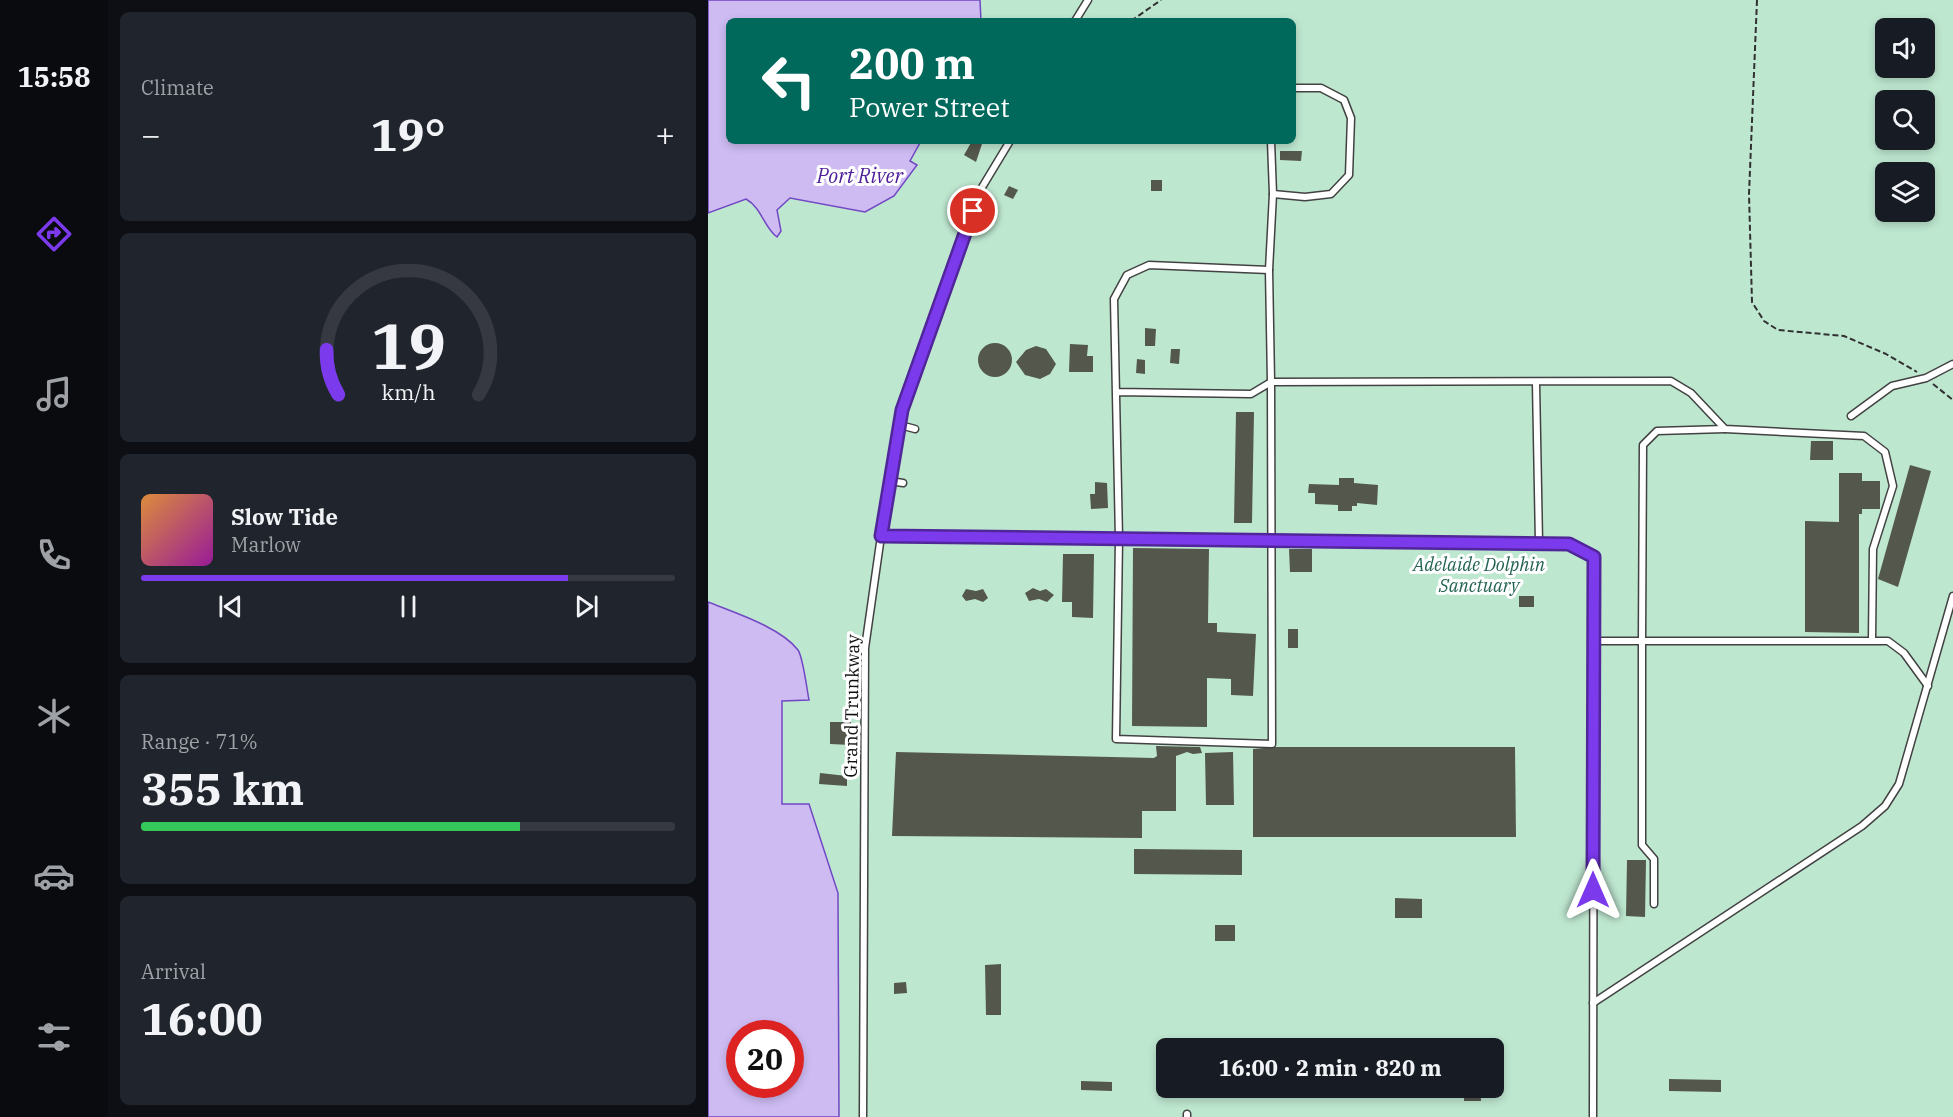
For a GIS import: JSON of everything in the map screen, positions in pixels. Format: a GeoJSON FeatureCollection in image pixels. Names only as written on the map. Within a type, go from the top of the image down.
{"type":"FeatureCollection","features":[{"type":"Feature","properties":{"kind":"lane"},"geometry":{"type":"LineString","coordinates":[[1077,18],[1088,0]]}},
{"type":"Feature","properties":{"kind":"lane"},"geometry":{"type":"LineString","coordinates":[[1273,194],[1305,197],[1331,194],[1349,175],[1351,118],[1344,100],[1322,88],[1296,88]]}},
{"type":"Feature","properties":{"kind":"lane","name":"Grand Trunkway"},"geometry":{"type":"LineString","coordinates":[[863,1117],[866,648],[881,536],[902,410],[981,189],[1008,144]]}},
{"type":"Feature","properties":{"kind":"lane"},"geometry":{"type":"LineString","coordinates":[[1269,270],[1149,265],[1127,275],[1114,299],[1119,539],[1116,739],[1272,744],[1269,270],[1273,194],[1271,144]]}},
{"type":"Feature","properties":{"kind":"lane"},"geometry":{"type":"LineString","coordinates":[[1851,416],[1892,386],[1926,378],[1953,364]]}},
{"type":"Feature","properties":{"kind":"lane"},"geometry":{"type":"LineString","coordinates":[[1116,392],[1251,394],[1271,382],[1671,381],[1691,393],[1725,429]]}},
{"type":"Feature","properties":{"kind":"lane"},"geometry":{"type":"LineString","coordinates":[[1536,383],[1539,543]]}},
{"type":"Feature","properties":{"kind":"lane"},"geometry":{"type":"LineString","coordinates":[[900,425],[915,429]]}},
{"type":"Feature","properties":{"kind":"lane"},"geometry":{"type":"LineString","coordinates":[[1654,904],[1654,859],[1642,845],[1643,445],[1657,431],[1725,429],[1864,436],[1884,452],[1893,486],[1873,549],[1872,640]]}},
{"type":"Feature","properties":{"kind":"lane"},"geometry":{"type":"LineString","coordinates":[[890,481],[903,483]]}},
{"type":"Feature","properties":{"kind":"lane"},"geometry":{"type":"LineString","coordinates":[[881,536],[1539,543],[1569,544],[1594,557],[1593,1117]]}},
{"type":"Feature","properties":{"kind":"lane"},"geometry":{"type":"LineString","coordinates":[[1593,1003],[1878,813],[1899,784],[1953,597]]}},
{"type":"Feature","properties":{"kind":"lane"},"geometry":{"type":"LineString","coordinates":[[1593,642],[1888,641],[1904,653],[1928,686]]}},
{"type":"Feature","properties":{"kind":"path"},"geometry":{"type":"LineString","coordinates":[[1135,18],[1161,0]]}},
{"type":"Feature","properties":{"kind":"path"},"geometry":{"type":"LineString","coordinates":[[1757,0],[1749,194],[1752,302],[1764,321],[1778,330],[1844,336],[1886,354],[1926,378],[1953,400]]}},
{"type":"Feature","properties":{"kind":"green space","name":"Adelaide Dolphin Sanctuary"},"geometry":{"type":"Polygon","coordinates":[[[708,0],[1953,0],[1953,1117],[708,1117],[708,0]]]}},
{"type":"Feature","properties":{"kind":"water","name":"Port River"},"geometry":{"type":"Polygon","coordinates":[[[708,0],[980,0],[981,18],[726,18],[726,144],[919,144],[910,161],[917,165],[894,196],[865,212],[790,198],[777,210],[781,231],[777,237],[769,229],[756,207],[746,199],[708,213],[708,0]]]}},
{"type":"Feature","properties":{"kind":"water"},"geometry":{"type":"Polygon","coordinates":[[[708,602],[780,634],[798,650],[802,659],[809,700],[782,701],[782,804],[809,804],[838,893],[839,1117],[708,1117],[708,602]]]}},
{"type":"Feature","properties":{"kind":"building"},"geometry":{"type":"Polygon","coordinates":[[[970,144],[982,144],[976,162],[964,155],[970,144]]]}},
{"type":"Feature","properties":{"kind":"building"},"geometry":{"type":"Polygon","coordinates":[[[1280,151],[1302,151],[1301,161],[1280,160],[1280,151]]]}},
{"type":"Feature","properties":{"kind":"building"},"geometry":{"type":"Polygon","coordinates":[[[1151,180],[1162,180],[1162,191],[1151,191],[1151,180]]]}},
{"type":"Feature","properties":{"kind":"building"},"geometry":{"type":"Polygon","coordinates":[[[1009,186],[1018,190],[1013,199],[1004,195],[1009,186]]]}},
{"type":"Feature","properties":{"kind":"building"},"geometry":{"type":"Polygon","coordinates":[[[1145,328],[1156,329],[1155,346],[1145,346],[1145,328]]]}},
{"type":"Feature","properties":{"kind":"building"},"geometry":{"type":"Polygon","coordinates":[[[995,343],[1007,348],[1012,360],[1007,372],[995,377],[983,372],[978,360],[983,348],[995,343]]]}},
{"type":"Feature","properties":{"kind":"building"},"geometry":{"type":"Polygon","coordinates":[[[1070,344],[1088,345],[1087,356],[1093,356],[1093,372],[1069,372],[1070,344]]]}},
{"type":"Feature","properties":{"kind":"building"},"geometry":{"type":"Polygon","coordinates":[[[1036,346],[1046,349],[1056,364],[1050,374],[1040,379],[1025,375],[1016,362],[1026,350],[1036,346]]]}},
{"type":"Feature","properties":{"kind":"building"},"geometry":{"type":"Polygon","coordinates":[[[1171,349],[1180,349],[1179,364],[1170,363],[1171,349]]]}},
{"type":"Feature","properties":{"kind":"building"},"geometry":{"type":"Polygon","coordinates":[[[1137,359],[1145,360],[1145,374],[1136,373],[1137,359]]]}},
{"type":"Feature","properties":{"kind":"building"},"geometry":{"type":"Polygon","coordinates":[[[1236,412],[1254,412],[1252,523],[1234,523],[1236,412]]]}},
{"type":"Feature","properties":{"kind":"building"},"geometry":{"type":"Polygon","coordinates":[[[1811,441],[1833,441],[1833,460],[1810,460],[1811,441]]]}},
{"type":"Feature","properties":{"kind":"building"},"geometry":{"type":"Polygon","coordinates":[[[1910,465],[1931,471],[1898,587],[1878,579],[1910,465]]]}},
{"type":"Feature","properties":{"kind":"building"},"geometry":{"type":"Polygon","coordinates":[[[1839,473],[1862,473],[1862,481],[1880,481],[1880,509],[1862,509],[1862,514],[1859,514],[1859,633],[1805,632],[1805,521],[1839,522],[1839,473]]]}},
{"type":"Feature","properties":{"kind":"building"},"geometry":{"type":"Polygon","coordinates":[[[1339,478],[1354,478],[1354,483],[1378,485],[1377,505],[1357,503],[1357,506],[1352,506],[1352,511],[1338,511],[1338,505],[1315,504],[1315,493],[1308,493],[1309,484],[1339,485],[1339,478]]]}},
{"type":"Feature","properties":{"kind":"building"},"geometry":{"type":"Polygon","coordinates":[[[1095,482],[1107,483],[1108,508],[1091,509],[1090,494],[1095,494],[1095,482]]]}},
{"type":"Feature","properties":{"kind":"building"},"geometry":{"type":"Polygon","coordinates":[[[1133,548],[1209,549],[1208,623],[1217,623],[1217,632],[1256,634],[1253,696],[1231,695],[1231,679],[1207,678],[1207,727],[1132,726],[1133,548]]]}},
{"type":"Feature","properties":{"kind":"building"},"geometry":{"type":"Polygon","coordinates":[[[1289,549],[1312,549],[1312,572],[1290,572],[1289,549]]]}},
{"type":"Feature","properties":{"kind":"building"},"geometry":{"type":"Polygon","coordinates":[[[1063,554],[1094,554],[1093,618],[1072,617],[1072,602],[1062,602],[1063,554]]]}},
{"type":"Feature","properties":{"kind":"building"},"geometry":{"type":"Polygon","coordinates":[[[1033,588],[1040,591],[1046,589],[1054,595],[1047,602],[1039,599],[1029,601],[1025,593],[1033,588]]]}},
{"type":"Feature","properties":{"kind":"building"},"geometry":{"type":"Polygon","coordinates":[[[966,589],[976,591],[983,589],[988,598],[983,602],[975,599],[966,601],[962,596],[966,589]]]}},
{"type":"Feature","properties":{"kind":"building"},"geometry":{"type":"Polygon","coordinates":[[[1519,596],[1534,596],[1534,607],[1519,607],[1519,596]]]}},
{"type":"Feature","properties":{"kind":"building"},"geometry":{"type":"Polygon","coordinates":[[[1288,629],[1298,629],[1298,648],[1288,648],[1288,629]]]}},
{"type":"Feature","properties":{"kind":"building"},"geometry":{"type":"Polygon","coordinates":[[[830,722],[851,722],[851,745],[830,744],[830,722]]]}},
{"type":"Feature","properties":{"kind":"building"},"geometry":{"type":"Polygon","coordinates":[[[1156,746],[1200,747],[1202,753],[1187,752],[1176,756],[1176,811],[1142,811],[1142,838],[892,836],[896,752],[1154,758],[1157,756],[1156,746]]]}},
{"type":"Feature","properties":{"kind":"building"},"geometry":{"type":"Polygon","coordinates":[[[1276,747],[1515,747],[1516,837],[1253,837],[1253,749],[1276,747]]]}},
{"type":"Feature","properties":{"kind":"building"},"geometry":{"type":"Polygon","coordinates":[[[1233,752],[1234,805],[1206,805],[1205,753],[1233,752]]]}},
{"type":"Feature","properties":{"kind":"building"},"geometry":{"type":"Polygon","coordinates":[[[820,773],[847,776],[847,786],[819,784],[820,773]]]}},
{"type":"Feature","properties":{"kind":"building"},"geometry":{"type":"Polygon","coordinates":[[[1134,849],[1242,850],[1242,875],[1134,874],[1134,849]]]}},
{"type":"Feature","properties":{"kind":"building"},"geometry":{"type":"Polygon","coordinates":[[[1627,860],[1646,860],[1645,917],[1626,916],[1627,860]]]}},
{"type":"Feature","properties":{"kind":"building"},"geometry":{"type":"Polygon","coordinates":[[[1395,898],[1422,899],[1422,918],[1395,918],[1395,898]]]}},
{"type":"Feature","properties":{"kind":"building"},"geometry":{"type":"Polygon","coordinates":[[[1215,925],[1235,925],[1235,941],[1215,941],[1215,925]]]}},
{"type":"Feature","properties":{"kind":"building"},"geometry":{"type":"Polygon","coordinates":[[[1001,964],[1001,1015],[986,1015],[985,965],[1001,964]]]}},
{"type":"Feature","properties":{"kind":"building"},"geometry":{"type":"Polygon","coordinates":[[[906,982],[907,993],[894,994],[894,983],[906,982]]]}},
{"type":"Feature","properties":{"kind":"building"},"geometry":{"type":"Polygon","coordinates":[[[1669,1079],[1721,1080],[1721,1092],[1669,1091],[1669,1079]]]}},
{"type":"Feature","properties":{"kind":"building"},"geometry":{"type":"Polygon","coordinates":[[[1081,1081],[1112,1082],[1112,1091],[1081,1090],[1081,1081]]]}},
{"type":"Feature","properties":{"kind":"building"},"geometry":{"type":"Polygon","coordinates":[[[1464,1098],[1481,1098],[1481,1101],[1464,1101],[1464,1098]]]}},
{"type":"Feature","properties":{"kind":"route"},"geometry":{"type":"LineString","coordinates":[[973,211],[902,410],[881,536],[1569,544],[1594,557],[1593,890]]}}]}
